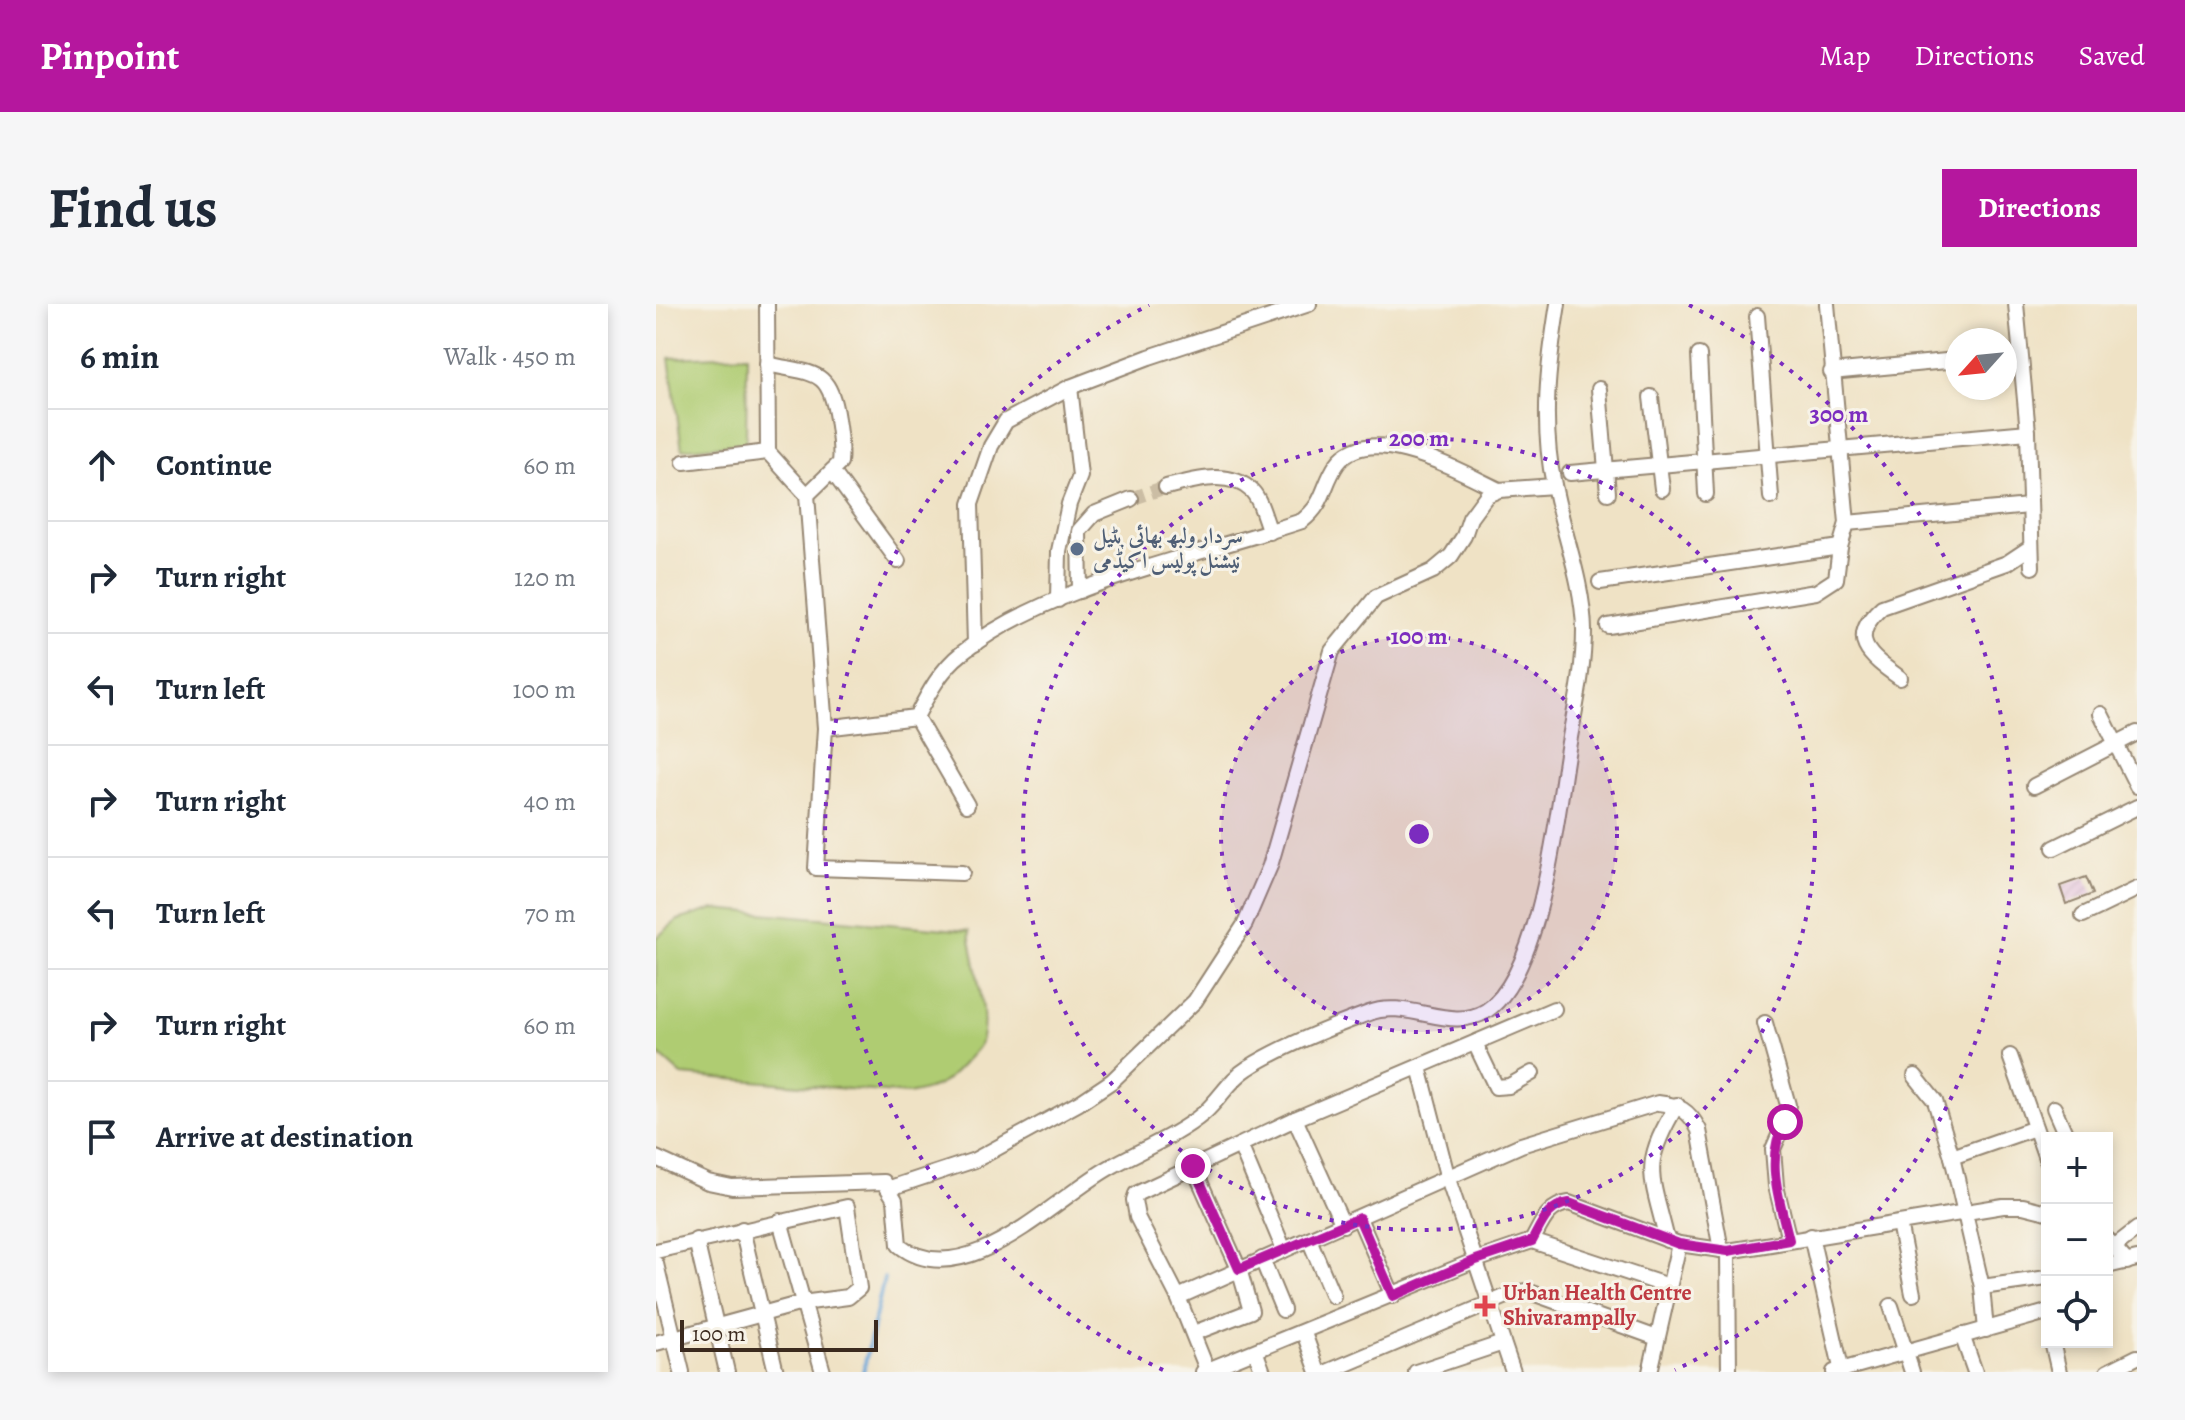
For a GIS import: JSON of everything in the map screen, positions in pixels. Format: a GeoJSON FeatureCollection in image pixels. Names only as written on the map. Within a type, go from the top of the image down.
{"type":"FeatureCollection","features":[{"type":"Feature","properties":{"kind":"street"},"geometry":{"type":"LineString","coordinates":[[767,304],[768,452],[807,495],[825,728],[816,868],[962,873]]}},
{"type":"Feature","properties":{"kind":"street"},"geometry":{"type":"LineString","coordinates":[[975,644],[971,504],[996,435],[1006,421],[1070,387],[1149,357],[1309,304]]}},
{"type":"Feature","properties":{"kind":"street"},"geometry":{"type":"LineString","coordinates":[[656,1158],[708,1182],[732,1187],[876,1181],[890,1188],[895,1200],[899,1245],[914,1257],[930,1260],[956,1257],[999,1243],[1087,1180],[1203,1114],[1248,1067],[1384,1007],[1453,1018],[1472,1017],[1498,1000],[1530,941],[1549,868],[1583,675],[1584,625],[1547,447],[1546,388],[1558,304]]}},
{"type":"Feature","properties":{"kind":"street"},"geometry":{"type":"LineString","coordinates":[[1608,626],[1816,592],[1836,579],[1847,523],[1827,304]]}},
{"type":"Feature","properties":{"kind":"street"},"geometry":{"type":"LineString","coordinates":[[2016,304],[2028,432],[2032,567]]}},
{"type":"Feature","properties":{"kind":"street"},"geometry":{"type":"LineString","coordinates":[[1757,316],[1771,497]]}},
{"type":"Feature","properties":{"kind":"street"},"geometry":{"type":"LineString","coordinates":[[2017,355],[2022,354]]}},
{"type":"Feature","properties":{"kind":"street"},"geometry":{"type":"LineString","coordinates":[[1699,355],[1706,494]]}},
{"type":"Feature","properties":{"kind":"street"},"geometry":{"type":"LineString","coordinates":[[1831,372],[1945,361]]}},
{"type":"Feature","properties":{"kind":"street"},"geometry":{"type":"LineString","coordinates":[[767,364],[817,376],[827,381],[833,393],[840,463],[807,495]]}},
{"type":"Feature","properties":{"kind":"street"},"geometry":{"type":"LineString","coordinates":[[1058,600],[1059,551],[1069,504],[1080,476],[1070,387]]}},
{"type":"Feature","properties":{"kind":"street"},"geometry":{"type":"LineString","coordinates":[[1599,389],[1608,493]]}},
{"type":"Feature","properties":{"kind":"street"},"geometry":{"type":"LineString","coordinates":[[1651,397],[1662,489]]}},
{"type":"Feature","properties":{"kind":"street"},"geometry":{"type":"LineString","coordinates":[[1570,473],[2028,432]]}},
{"type":"Feature","properties":{"kind":"street"},"geometry":{"type":"LineString","coordinates":[[916,717],[933,684],[960,654],[1058,600],[1302,521],[1316,510],[1337,465],[1350,452],[1369,445],[1397,447],[1499,490]]}},
{"type":"Feature","properties":{"kind":"street"},"geometry":{"type":"LineString","coordinates":[[684,462],[768,452]]}},
{"type":"Feature","properties":{"kind":"street"},"geometry":{"type":"LineString","coordinates":[[832,471],[898,561]]}},
{"type":"Feature","properties":{"kind":"street"},"geometry":{"type":"LineString","coordinates":[[1166,487],[1206,478],[1230,479],[1252,491],[1270,532]]}},
{"type":"Feature","properties":{"kind":"street"},"geometry":{"type":"LineString","coordinates":[[890,1188],[975,1160],[1079,1103],[1112,1081],[1195,1001],[1245,924],[1270,866],[1332,651],[1376,597],[1433,571],[1451,556],[1476,508],[1487,495],[1499,490],[1554,486]]}},
{"type":"Feature","properties":{"kind":"street"},"geometry":{"type":"LineString","coordinates":[[1080,591],[1079,531],[1094,514],[1131,499]]}},
{"type":"Feature","properties":{"kind":"street"},"geometry":{"type":"LineString","coordinates":[[1847,523],[2029,506]]}},
{"type":"Feature","properties":{"kind":"street"},"geometry":{"type":"LineString","coordinates":[[1600,582],[1840,547]]}},
{"type":"Feature","properties":{"kind":"street"},"geometry":{"type":"LineString","coordinates":[[1900,678],[1874,660],[1865,647],[1863,636],[1868,620],[1882,607],[2007,563],[2031,547]]}},
{"type":"Feature","properties":{"kind":"street"},"geometry":{"type":"LineString","coordinates":[[2101,714],[2137,786]]}},
{"type":"Feature","properties":{"kind":"street"},"geometry":{"type":"LineString","coordinates":[[825,728],[916,717]]}},
{"type":"Feature","properties":{"kind":"street"},"geometry":{"type":"LineString","coordinates":[[916,717],[967,805]]}},
{"type":"Feature","properties":{"kind":"street"},"geometry":{"type":"LineString","coordinates":[[2034,786],[2137,733]]}},
{"type":"Feature","properties":{"kind":"street"},"geometry":{"type":"LineString","coordinates":[[2054,848],[2137,807]]}},
{"type":"Feature","properties":{"kind":"street"},"geometry":{"type":"LineString","coordinates":[[2083,915],[2137,889]]}},
{"type":"Feature","properties":{"kind":"street"},"geometry":{"type":"LineString","coordinates":[[1554,1009],[1295,1119],[1143,1189],[1134,1200],[1137,1217],[1178,1297],[1206,1371],[1476,1260],[1532,1241],[1668,1286]]}},
{"type":"Feature","properties":{"kind":"street"},"geometry":{"type":"LineString","coordinates":[[1765,1023],[1788,1105],[1785,1122],[1773,1149],[1776,1186],[1789,1240]]}},
{"type":"Feature","properties":{"kind":"street"},"geometry":{"type":"LineString","coordinates":[[1475,1043],[1496,1087],[1509,1086],[1532,1073]]}},
{"type":"Feature","properties":{"kind":"street"},"geometry":{"type":"LineString","coordinates":[[2010,1056],[2041,1144]]}},
{"type":"Feature","properties":{"kind":"street"},"geometry":{"type":"LineString","coordinates":[[1419,1067],[1448,1179],[1513,1372]]}},
{"type":"Feature","properties":{"kind":"street"},"geometry":{"type":"LineString","coordinates":[[1915,1076],[1935,1101],[1952,1157],[1982,1287],[1986,1330]]}},
{"type":"Feature","properties":{"kind":"street"},"geometry":{"type":"LineString","coordinates":[[1178,1297],[1521,1145],[1633,1109],[1658,1103],[1677,1105],[1691,1115],[1699,1130],[1724,1250],[1729,1372]]}},
{"type":"Feature","properties":{"kind":"street"},"geometry":{"type":"LineString","coordinates":[[1650,1372],[1668,1286],[1673,1242],[1651,1156],[1677,1105]]}},
{"type":"Feature","properties":{"kind":"street"},"geometry":{"type":"LineString","coordinates":[[2054,1108],[2064,1132]]}},
{"type":"Feature","properties":{"kind":"street"},"geometry":{"type":"LineString","coordinates":[[1295,1119],[1343,1225]]}},
{"type":"Feature","properties":{"kind":"street"},"geometry":{"type":"LineString","coordinates":[[1952,1157],[2035,1128]]}},
{"type":"Feature","properties":{"kind":"street"},"geometry":{"type":"LineString","coordinates":[[1240,1145],[1284,1250]]}},
{"type":"Feature","properties":{"kind":"street"},"geometry":{"type":"LineString","coordinates":[[1193,1166],[1239,1269],[1251,1311],[1194,1333]]}},
{"type":"Feature","properties":{"kind":"street"},"geometry":{"type":"LineString","coordinates":[[1532,1241],[1548,1212],[1557,1204],[1569,1203],[1673,1242],[1724,1250],[2013,1206],[2041,1211]]}},
{"type":"Feature","properties":{"kind":"street"},"geometry":{"type":"LineString","coordinates":[[656,1251],[847,1207],[859,1288],[848,1297],[802,1303],[656,1343]]}},
{"type":"Feature","properties":{"kind":"street"},"geometry":{"type":"LineString","coordinates":[[1359,1218],[1393,1296]]}},
{"type":"Feature","properties":{"kind":"street"},"geometry":{"type":"LineString","coordinates":[[780,1221],[823,1372]]}},
{"type":"Feature","properties":{"kind":"street"},"geometry":{"type":"LineString","coordinates":[[1899,1223],[1913,1294]]}},
{"type":"Feature","properties":{"kind":"street"},"geometry":{"type":"LineString","coordinates":[[742,1229],[776,1372]]}},
{"type":"Feature","properties":{"kind":"street"},"geometry":{"type":"LineString","coordinates":[[2113,1238],[2137,1229]]}},
{"type":"Feature","properties":{"kind":"street"},"geometry":{"type":"LineString","coordinates":[[1811,1236],[1839,1371],[2041,1314]]}},
{"type":"Feature","properties":{"kind":"street"},"geometry":{"type":"LineString","coordinates":[[1309,1239],[1333,1296]]}},
{"type":"Feature","properties":{"kind":"street"},"geometry":{"type":"LineString","coordinates":[[696,1240],[727,1372]]}},
{"type":"Feature","properties":{"kind":"street"},"geometry":{"type":"LineString","coordinates":[[2113,1243],[2132,1260]]}},
{"type":"Feature","properties":{"kind":"street"},"geometry":{"type":"LineString","coordinates":[[1262,1259],[1283,1310]]}},
{"type":"Feature","properties":{"kind":"street"},"geometry":{"type":"LineString","coordinates":[[656,1264],[682,1372]]}},
{"type":"Feature","properties":{"kind":"street"},"geometry":{"type":"LineString","coordinates":[[1982,1287],[2041,1279]]}},
{"type":"Feature","properties":{"kind":"street"},"geometry":{"type":"LineString","coordinates":[[1327,1372],[1491,1306],[1514,1293],[1527,1291],[1657,1338]]}},
{"type":"Feature","properties":{"kind":"street"},"geometry":{"type":"LineString","coordinates":[[1891,1306],[1912,1372]]}},
{"type":"Feature","properties":{"kind":"street"},"geometry":{"type":"LineString","coordinates":[[1304,1333],[1318,1372]]}},
{"type":"Feature","properties":{"kind":"street"},"geometry":{"type":"LineString","coordinates":[[1962,1335],[1975,1372]]}},
{"type":"Feature","properties":{"kind":"street"},"geometry":{"type":"LineString","coordinates":[[1416,1372],[1503,1343]]}},
{"type":"Feature","properties":{"kind":"street"},"geometry":{"type":"LineString","coordinates":[[2053,1348],[2059,1372]]}},
{"type":"Feature","properties":{"kind":"street"},"geometry":{"type":"LineString","coordinates":[[1256,1353],[1263,1372]]}},
{"type":"Feature","properties":{"kind":"street"},"geometry":{"type":"LineString","coordinates":[[2107,1372],[2137,1357]]}},
{"type":"Feature","properties":{"kind":"green space"},"geometry":{"type":"Polygon","coordinates":[[[747,355],[746,443],[682,449],[669,358],[747,355]]]}},
{"type":"Feature","properties":{"kind":"green space"},"geometry":{"type":"Polygon","coordinates":[[[714,909],[969,931],[983,1008],[984,1023],[978,1047],[943,1083],[908,1094],[682,1075],[656,1052],[656,938],[678,920],[714,909]]]}},
{"type":"Feature","properties":{"kind":"building"},"geometry":{"type":"Polygon","coordinates":[[[2086,877],[2093,894],[2066,904],[2060,886],[2086,877]]]}},
{"type":"Feature","properties":{"kind":"waterway"},"geometry":{"type":"LineString","coordinates":[[863,1372],[884,1278]]}},
{"type":"Feature","properties":{"kind":"tunnel"},"geometry":{"type":"LineString","coordinates":[[1131,499],[1166,487]]}},
{"type":"Feature","properties":{"kind":"place","name":"سردار ولبھ بھائی پٹیل نیشنل پولیس اکیڈمی"},"geometry":{"type":"Point","coordinates":[1077,549]}},
{"type":"Feature","properties":{"kind":"place","name":"Urban Health Centre Shivarampally"},"geometry":{"type":"Point","coordinates":[1485,1306]}},
{"type":"Feature","properties":{"kind":"route"},"geometry":{"type":"LineString","coordinates":[[1193,1166],[1239,1269],[1359,1218],[1393,1296],[1476,1260],[1532,1241],[1548,1212],[1557,1204],[1569,1203],[1679,1244],[1728,1251],[1789,1240],[1776,1186],[1773,1149],[1785,1122]]}}]}
